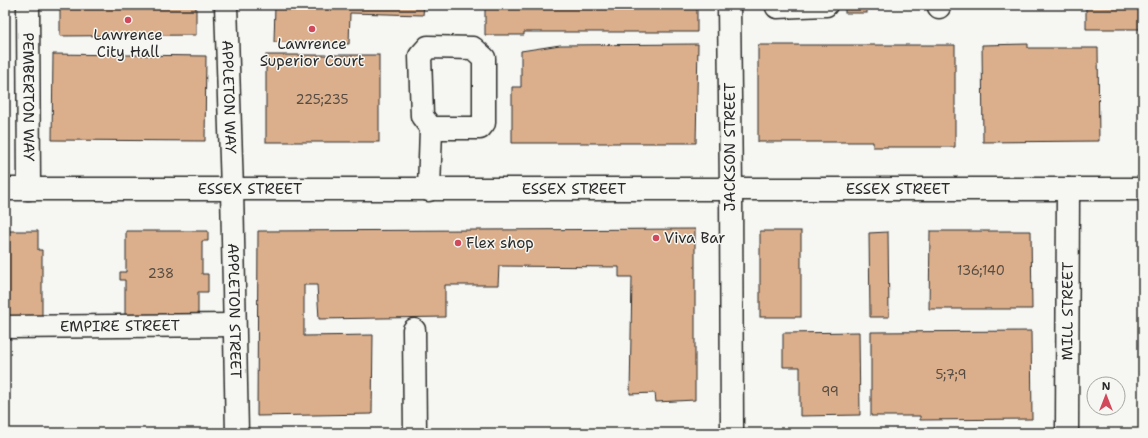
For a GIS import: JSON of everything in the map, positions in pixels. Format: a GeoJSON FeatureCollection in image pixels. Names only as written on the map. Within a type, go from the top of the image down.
{"type":"FeatureCollection","features":[{"type":"Feature","properties":{"kind":"main road","name":"PEMBERTON WAY"},"geometry":{"type":"LineString","coordinates":[[28,5],[29,189]]}},
{"type":"Feature","properties":{"kind":"main road","name":"APPLETON WAY"},"geometry":{"type":"LineString","coordinates":[[226,5],[232,190]]}},
{"type":"Feature","properties":{"kind":"main road","name":"JACKSON STREET"},"geometry":{"type":"LineString","coordinates":[[729,5],[732,433]]}},
{"type":"Feature","properties":{"kind":"main road"},"geometry":{"type":"LineString","coordinates":[[777,7],[826,5]]}},
{"type":"Feature","properties":{"kind":"main road"},"geometry":{"type":"LineString","coordinates":[[430,190],[431,128]]}},
{"type":"Feature","properties":{"kind":"main road","name":"ESSEX STREET"},"geometry":{"type":"LineString","coordinates":[[5,189],[1143,189]]}},
{"type":"Feature","properties":{"kind":"main road","name":"MILL STREET"},"geometry":{"type":"LineString","coordinates":[[1068,189],[1068,433]]}},
{"type":"Feature","properties":{"kind":"main road","name":"APPLETON STREET"},"geometry":{"type":"LineString","coordinates":[[232,190],[237,433]]}},
{"type":"Feature","properties":{"kind":"main road","name":"EMPIRE STREET"},"geometry":{"type":"LineString","coordinates":[[5,327],[234,325]]}},
{"type":"Feature","properties":{"kind":"main road"},"geometry":{"type":"LineString","coordinates":[[414,330],[415,433]]}},
{"type":"Feature","properties":{"kind":"building","name":"Lawrence City Hall"},"geometry":{"type":"Polygon","coordinates":[[[60,5],[196,5],[196,35],[60,36],[60,5]]]}},
{"type":"Feature","properties":{"kind":"building","name":"Lawrence Superior Court"},"geometry":{"type":"Polygon","coordinates":[[[275,5],[424,5],[423,15],[350,13],[349,44],[274,42],[275,5]]]}},
{"type":"Feature","properties":{"kind":"building"},"geometry":{"type":"Polygon","coordinates":[[[485,5],[697,5],[697,32],[524,32],[524,35],[485,35],[485,5]]]}},
{"type":"Feature","properties":{"kind":"building"},"geometry":{"type":"Polygon","coordinates":[[[845,5],[867,5],[867,13],[845,13],[845,5]]]}},
{"type":"Feature","properties":{"kind":"building"},"geometry":{"type":"Polygon","coordinates":[[[1115,5],[1143,5],[1143,29],[1086,29],[1086,6],[1115,7],[1115,5]]]}},
{"type":"Feature","properties":{"kind":"building"},"geometry":{"type":"Polygon","coordinates":[[[6,41],[6,140],[5,140],[6,41]]]}},
{"type":"Feature","properties":{"kind":"building"},"geometry":{"type":"Polygon","coordinates":[[[698,44],[696,143],[512,143],[512,87],[521,87],[521,51],[560,45],[698,44]]]}},
{"type":"Feature","properties":{"kind":"building"},"geometry":{"type":"Polygon","coordinates":[[[1028,44],[1028,48],[1098,48],[1099,141],[983,142],[982,45],[1028,44]]]}},
{"type":"Feature","properties":{"kind":"building"},"geometry":{"type":"Polygon","coordinates":[[[758,45],[955,45],[955,147],[873,147],[873,142],[758,142],[758,45]]]}},
{"type":"Feature","properties":{"kind":"building"},"geometry":{"type":"Polygon","coordinates":[[[53,54],[206,56],[205,141],[52,140],[53,54]]]}},
{"type":"Feature","properties":{"kind":"building"},"geometry":{"type":"Polygon","coordinates":[[[266,55],[379,55],[379,142],[266,142],[266,55]]]}},
{"type":"Feature","properties":{"kind":"building"},"geometry":{"type":"Polygon","coordinates":[[[695,229],[695,400],[656,402],[655,393],[630,394],[632,277],[619,277],[619,267],[499,266],[498,285],[445,285],[445,317],[319,319],[317,285],[304,285],[304,336],[373,335],[372,414],[257,416],[258,231],[695,229]]]}},
{"type":"Feature","properties":{"kind":"building"},"geometry":{"type":"Polygon","coordinates":[[[5,231],[38,231],[38,250],[42,250],[42,317],[5,317],[5,231]]]}},
{"type":"Feature","properties":{"kind":"building"},"geometry":{"type":"Polygon","coordinates":[[[126,231],[208,231],[208,241],[202,241],[202,274],[208,274],[208,292],[198,292],[198,316],[125,316],[125,280],[120,280],[120,272],[126,272],[126,231]]]}},
{"type":"Feature","properties":{"kind":"building"},"geometry":{"type":"Polygon","coordinates":[[[760,231],[801,231],[801,317],[760,317],[760,231]]]}},
{"type":"Feature","properties":{"kind":"building"},"geometry":{"type":"Polygon","coordinates":[[[930,231],[1031,231],[1032,309],[929,309],[930,231]]]}},
{"type":"Feature","properties":{"kind":"building"},"geometry":{"type":"Polygon","coordinates":[[[888,232],[889,317],[870,317],[869,233],[888,232]]]}},
{"type":"Feature","properties":{"kind":"building"},"geometry":{"type":"Polygon","coordinates":[[[1031,331],[1032,419],[920,420],[920,416],[871,416],[871,332],[1031,331]]]}},
{"type":"Feature","properties":{"kind":"building"},"geometry":{"type":"Polygon","coordinates":[[[859,332],[860,415],[800,416],[800,367],[783,367],[783,333],[859,332]]]}},
{"type":"Feature","properties":{"kind":"place","name":"Lawrence City Hall"},"geometry":{"type":"Point","coordinates":[128,20]}},
{"type":"Feature","properties":{"kind":"place","name":"Lawrence Superior Court"},"geometry":{"type":"Point","coordinates":[312,29]}},
{"type":"Feature","properties":{"kind":"place","name":"Viva Bar"},"geometry":{"type":"Point","coordinates":[656,238]}},
{"type":"Feature","properties":{"kind":"place","name":"Flex shop"},"geometry":{"type":"Point","coordinates":[458,243]}}]}
